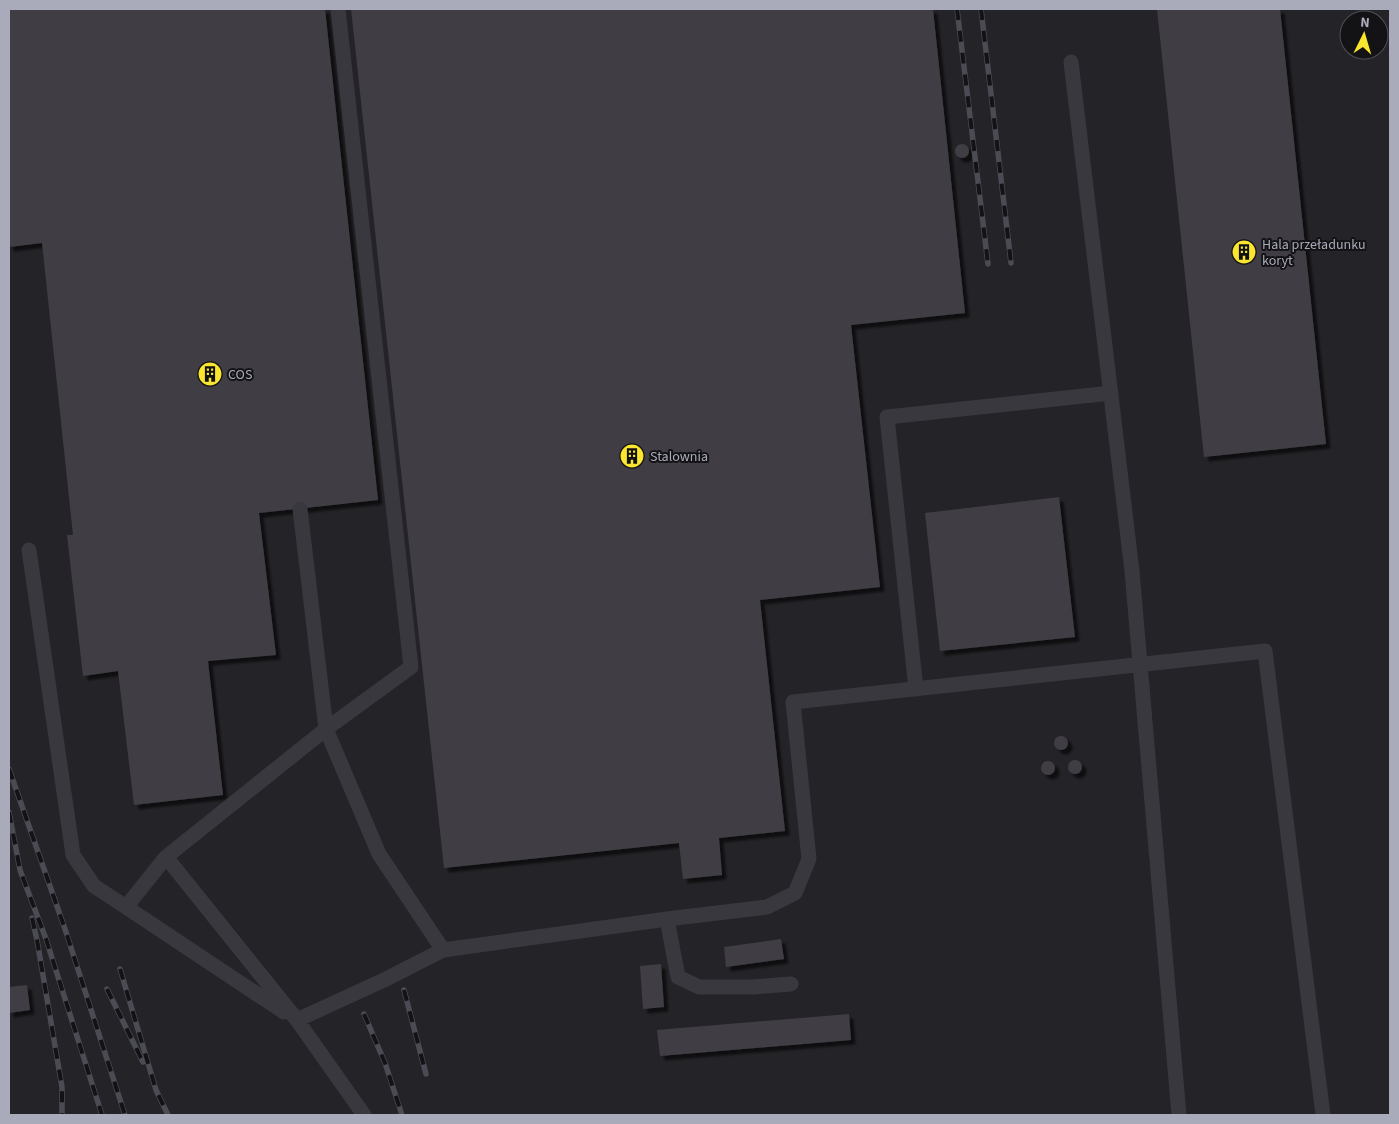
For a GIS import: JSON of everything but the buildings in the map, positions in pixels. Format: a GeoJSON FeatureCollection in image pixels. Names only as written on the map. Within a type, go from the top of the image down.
{"type":"FeatureCollection","features":[{"type":"Feature","properties":{"kind":"lane"},"geometry":{"type":"LineString","coordinates":[[126,907],[166,857],[326,729],[410,667],[338,9]]}},
{"type":"Feature","properties":{"kind":"lane"},"geometry":{"type":"LineString","coordinates":[[1071,62],[1132,571],[1179,1115]]}},
{"type":"Feature","properties":{"kind":"lane"},"geometry":{"type":"LineString","coordinates":[[916,689],[887,417],[1111,393]]}},
{"type":"Feature","properties":{"kind":"lane"},"geometry":{"type":"LineString","coordinates":[[300,508],[326,729],[378,854],[442,950]]}},
{"type":"Feature","properties":{"kind":"lane"},"geometry":{"type":"LineString","coordinates":[[30,550],[73,855],[94,886],[297,1020]]}},
{"type":"Feature","properties":{"kind":"lane"},"geometry":{"type":"LineString","coordinates":[[297,1020],[384,980],[442,950],[766,907],[795,893],[809,859],[793,702],[1265,651],[1322,1115]]}},
{"type":"Feature","properties":{"kind":"lane"},"geometry":{"type":"LineString","coordinates":[[166,857],[297,1020],[364,1115]]}},
{"type":"Feature","properties":{"kind":"lane"},"geometry":{"type":"LineString","coordinates":[[667,919],[678,977],[699,987],[753,987],[791,984]]}},
{"type":"Feature","properties":{"kind":"shaded area"},"geometry":{"type":"Polygon","coordinates":[[[9,9],[1390,9],[1390,1115],[9,1115],[9,9]]]}},
{"type":"Feature","properties":{"kind":"railway"},"geometry":{"type":"LineString","coordinates":[[957,9],[988,264]]}},
{"type":"Feature","properties":{"kind":"railway"},"geometry":{"type":"LineString","coordinates":[[981,9],[1011,263]]}},
{"type":"Feature","properties":{"kind":"railway"},"geometry":{"type":"LineString","coordinates":[[9,769],[65,929],[125,1115]]}},
{"type":"Feature","properties":{"kind":"railway"},"geometry":{"type":"LineString","coordinates":[[9,812],[20,870],[46,939],[102,1115]]}},
{"type":"Feature","properties":{"kind":"railway"},"geometry":{"type":"LineString","coordinates":[[32,918],[62,1087],[62,1115]]}},
{"type":"Feature","properties":{"kind":"railway"},"geometry":{"type":"LineString","coordinates":[[120,969],[156,1090],[168,1115]]}},
{"type":"Feature","properties":{"kind":"railway"},"geometry":{"type":"LineString","coordinates":[[107,989],[143,1062]]}},
{"type":"Feature","properties":{"kind":"railway"},"geometry":{"type":"LineString","coordinates":[[404,990],[426,1074]]}},
{"type":"Feature","properties":{"kind":"railway"},"geometry":{"type":"LineString","coordinates":[[364,1014],[385,1063],[402,1115]]}},
{"type":"Feature","properties":{"kind":"place","name":"Hala przeładunku koryt"},"geometry":{"type":"Point","coordinates":[1244,252]}},
{"type":"Feature","properties":{"kind":"place","name":"COS"},"geometry":{"type":"Point","coordinates":[210,374]}},
{"type":"Feature","properties":{"kind":"place","name":"Stalownia"},"geometry":{"type":"Point","coordinates":[632,456]}}]}
